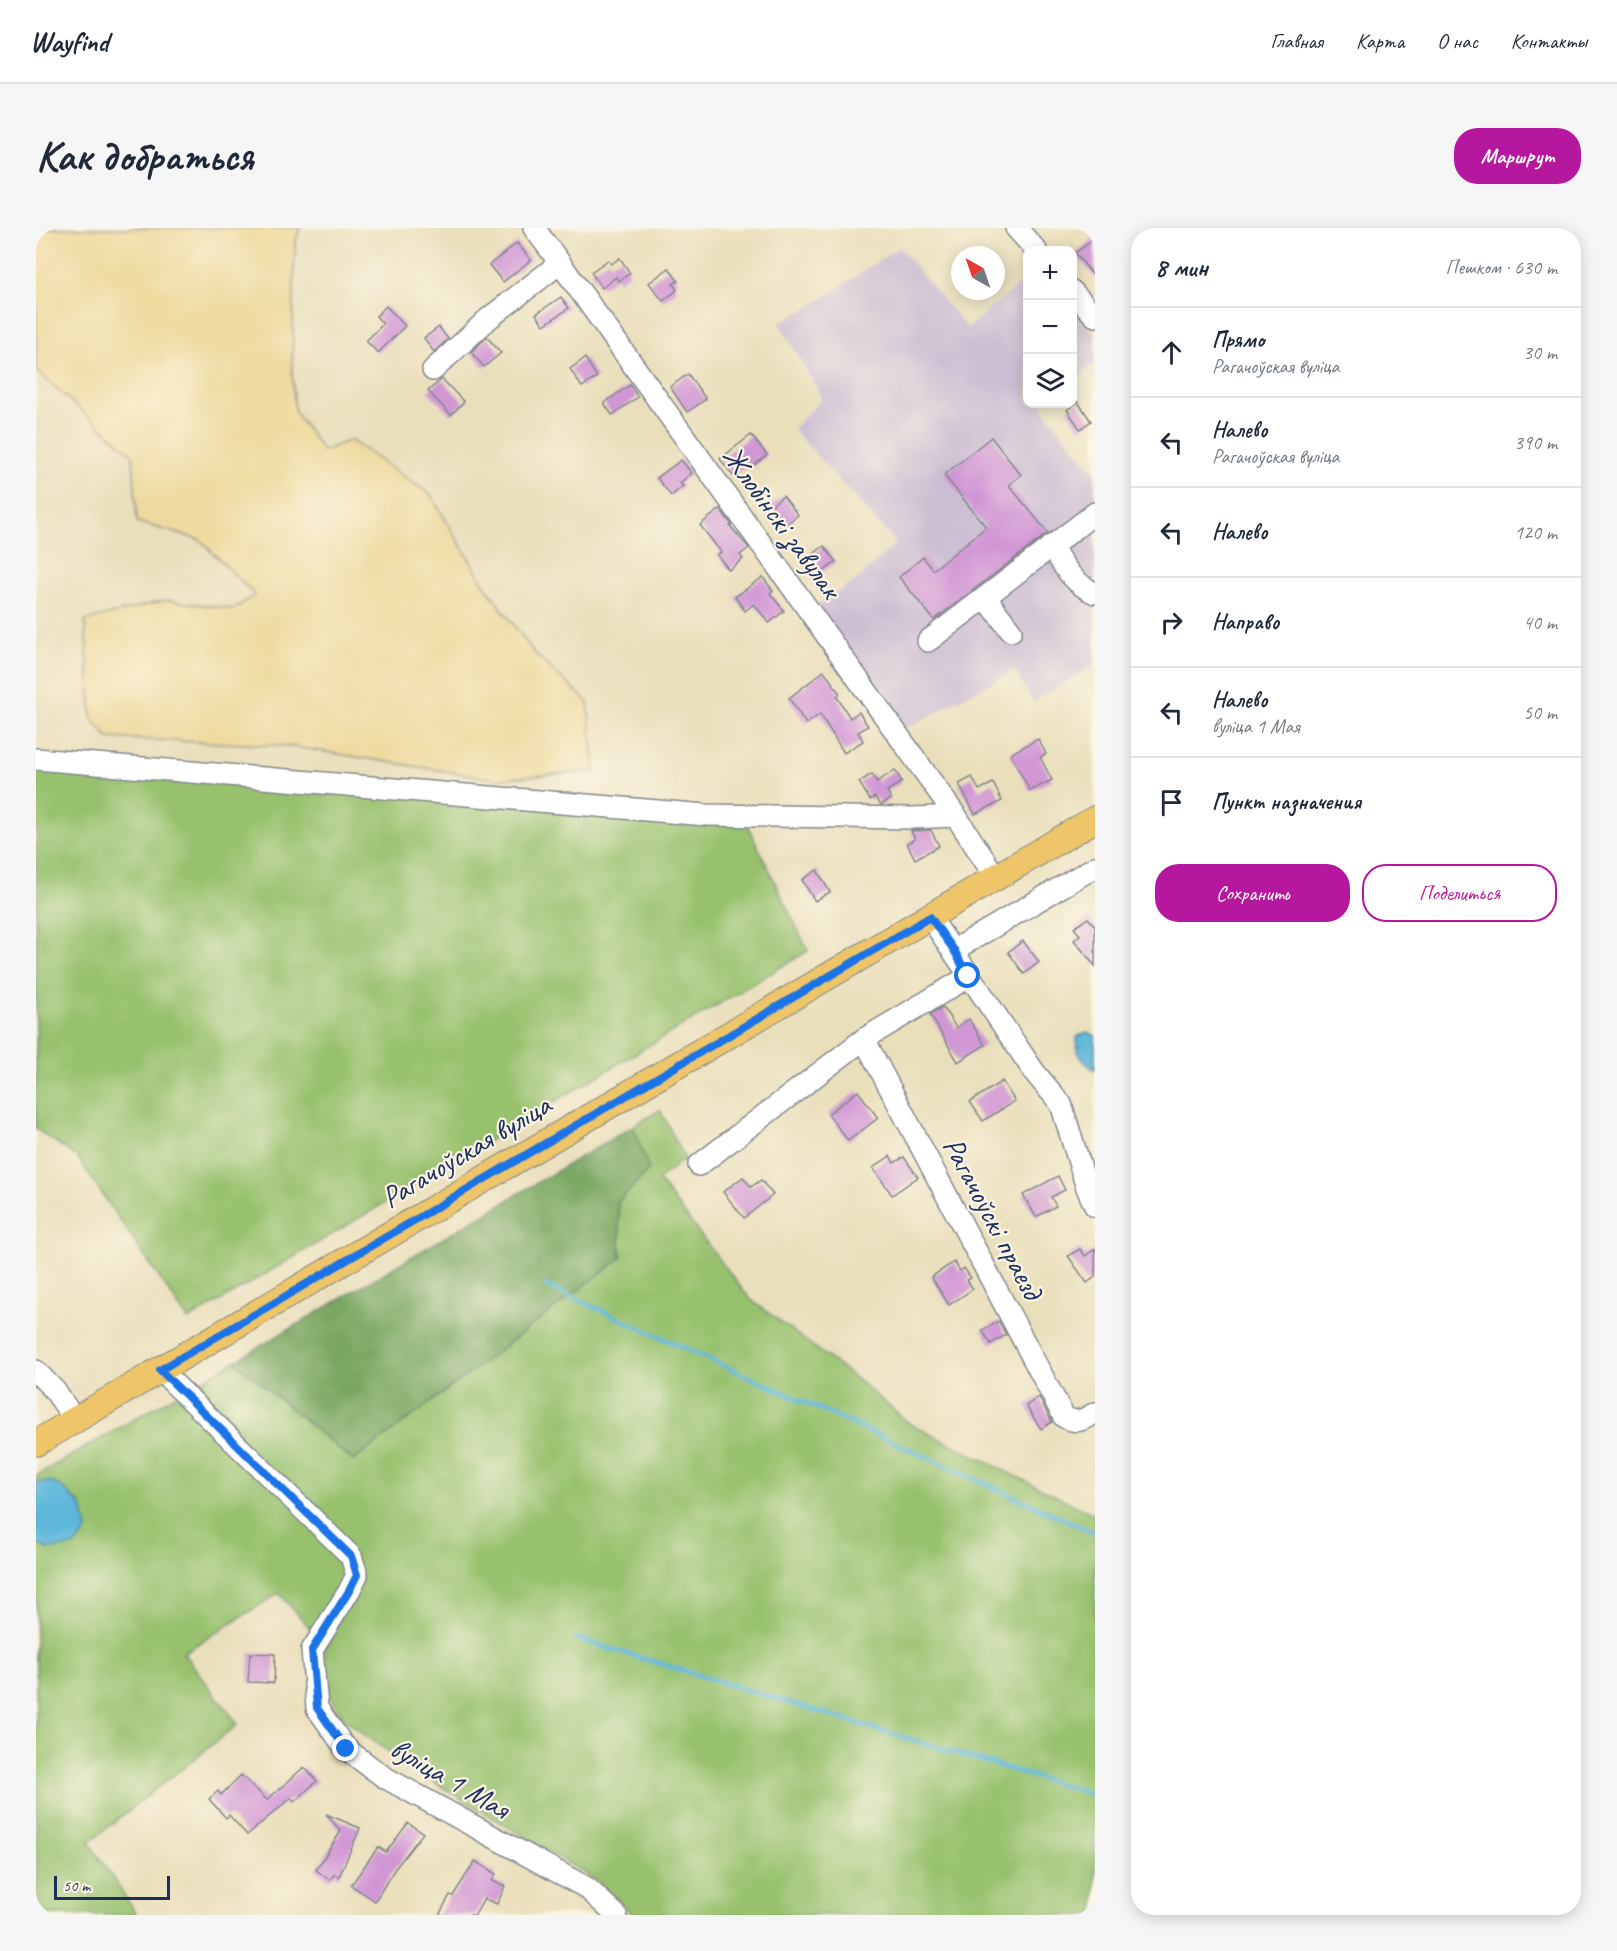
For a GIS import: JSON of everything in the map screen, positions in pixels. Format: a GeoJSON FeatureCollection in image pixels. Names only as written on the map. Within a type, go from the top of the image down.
{"type":"FeatureCollection","features":[{"type":"Feature","properties":{"kind":"main road","name":"Рагачоўская вуліца"},"geometry":{"type":"LineString","coordinates":[[36,1443],[1095,819]]}},
{"type":"Feature","properties":{"kind":"street","name":"Жлобінскі завулак"},"geometry":{"type":"LineString","coordinates":[[534,228],[956,816],[996,878]]}},
{"type":"Feature","properties":{"kind":"street"},"geometry":{"type":"LineString","coordinates":[[1016,228],[1032,246]]}},
{"type":"Feature","properties":{"kind":"street"},"geometry":{"type":"LineString","coordinates":[[433,370],[488,319],[560,263]]}},
{"type":"Feature","properties":{"kind":"street"},"geometry":{"type":"LineString","coordinates":[[1077,296],[1095,316]]}},
{"type":"Feature","properties":{"kind":"street"},"geometry":{"type":"LineString","coordinates":[[928,641],[1095,513]]}},
{"type":"Feature","properties":{"kind":"street"},"geometry":{"type":"LineString","coordinates":[[1051,546],[1069,575],[1085,589],[1095,593]]}},
{"type":"Feature","properties":{"kind":"street"},"geometry":{"type":"LineString","coordinates":[[986,598],[1011,631]]}},
{"type":"Feature","properties":{"kind":"street"},"geometry":{"type":"LineString","coordinates":[[36,759],[706,815],[912,818],[956,816]]}},
{"type":"Feature","properties":{"kind":"street"},"geometry":{"type":"LineString","coordinates":[[954,950],[1095,867]]}},
{"type":"Feature","properties":{"kind":"street"},"geometry":{"type":"LineString","coordinates":[[930,917],[1035,1073],[1061,1104],[1087,1188],[1095,1206]]}},
{"type":"Feature","properties":{"kind":"street"},"geometry":{"type":"LineString","coordinates":[[699,1165],[864,1040],[968,976]]}},
{"type":"Feature","properties":{"kind":"street","name":"Рагачоўскі праезд"},"geometry":{"type":"LineString","coordinates":[[864,1040],[1064,1417],[1072,1421],[1083,1420],[1095,1413]]}},
{"type":"Feature","properties":{"kind":"street","name":"вуліца 1 Мая"},"geometry":{"type":"LineString","coordinates":[[160,1370],[351,1556],[357,1575],[312,1650],[317,1708],[346,1749],[384,1778],[587,1888],[616,1915]]}},
{"type":"Feature","properties":{"kind":"street"},"geometry":{"type":"LineString","coordinates":[[36,1371],[75,1420]]}},
{"type":"Feature","properties":{"kind":"shaded area"},"geometry":{"type":"Polygon","coordinates":[[[899,247],[967,328],[1001,300],[1005,300],[1005,296],[1023,281],[1023,408],[1042,408],[1095,473],[1095,665],[1033,702],[1015,670],[905,729],[817,606],[859,578],[896,543],[793,429],[822,398],[779,322],[810,307],[899,247]]]}},
{"type":"Feature","properties":{"kind":"shaded area"},"geometry":{"type":"Polygon","coordinates":[[[1077,315],[1095,335],[1095,363],[1077,379],[1077,315]]]}},
{"type":"Feature","properties":{"kind":"green space"},"geometry":{"type":"Polygon","coordinates":[[[36,762],[748,826],[808,951],[188,1320],[77,1157],[36,1129],[36,762]]]}},
{"type":"Feature","properties":{"kind":"green space"},"geometry":{"type":"Polygon","coordinates":[[[660,1110],[685,1158],[658,1180],[750,1299],[859,1381],[910,1424],[1095,1515],[1095,1915],[634,1915],[597,1881],[413,1769],[344,1718],[330,1698],[324,1644],[279,1593],[183,1653],[238,1724],[89,1842],[137,1915],[36,1915],[36,1476],[235,1361],[353,1461],[621,1258],[618,1202],[649,1170],[633,1126],[660,1110]]]}},
{"type":"Feature","properties":{"kind":"green space"},"geometry":{"type":"Polygon","coordinates":[[[633,1126],[649,1170],[618,1202],[621,1258],[353,1461],[235,1361],[633,1126]]]}},
{"type":"Feature","properties":{"kind":"sand"},"geometry":{"type":"Polygon","coordinates":[[[36,228],[300,228],[295,244],[292,371],[295,412],[323,451],[350,440],[431,495],[484,584],[535,654],[588,702],[595,771],[495,779],[288,746],[108,738],[92,719],[85,621],[166,600],[234,609],[255,595],[200,540],[137,522],[133,455],[36,371],[36,228]]]}},
{"type":"Feature","properties":{"kind":"water"},"geometry":{"type":"Polygon","coordinates":[[[1087,1032],[1095,1035],[1095,1070],[1083,1060],[1077,1048],[1077,1037],[1087,1032]]]}},
{"type":"Feature","properties":{"kind":"water"},"geometry":{"type":"Polygon","coordinates":[[[48,1481],[60,1486],[82,1506],[87,1530],[74,1546],[49,1549],[36,1544],[36,1483],[48,1481]]]}},
{"type":"Feature","properties":{"kind":"building"},"geometry":{"type":"Polygon","coordinates":[[[1095,238],[1095,278],[1077,256],[1077,252],[1095,238]]]}},
{"type":"Feature","properties":{"kind":"building"},"geometry":{"type":"Polygon","coordinates":[[[517,243],[531,260],[503,282],[489,265],[517,243]]]}},
{"type":"Feature","properties":{"kind":"building"},"geometry":{"type":"Polygon","coordinates":[[[620,258],[630,273],[619,281],[616,277],[602,288],[591,272],[608,260],[611,264],[620,258]]]}},
{"type":"Feature","properties":{"kind":"building"},"geometry":{"type":"Polygon","coordinates":[[[669,268],[678,281],[673,284],[677,290],[663,301],[649,283],[669,268]]]}},
{"type":"Feature","properties":{"kind":"building"},"geometry":{"type":"Polygon","coordinates":[[[561,297],[569,308],[544,325],[536,314],[561,297]]]}},
{"type":"Feature","properties":{"kind":"building"},"geometry":{"type":"Polygon","coordinates":[[[386,306],[405,326],[378,353],[366,341],[383,324],[376,316],[386,306]]]}},
{"type":"Feature","properties":{"kind":"building"},"geometry":{"type":"Polygon","coordinates":[[[439,327],[448,339],[434,352],[424,338],[439,327]]]}},
{"type":"Feature","properties":{"kind":"building"},"geometry":{"type":"Polygon","coordinates":[[[487,337],[501,353],[484,367],[471,352],[487,337]]]}},
{"type":"Feature","properties":{"kind":"building"},"geometry":{"type":"Polygon","coordinates":[[[585,358],[597,377],[582,387],[570,369],[585,358]]]}},
{"type":"Feature","properties":{"kind":"building"},"geometry":{"type":"Polygon","coordinates":[[[688,374],[706,399],[687,412],[670,387],[688,374]]]}},
{"type":"Feature","properties":{"kind":"building"},"geometry":{"type":"Polygon","coordinates":[[[442,379],[464,402],[451,415],[428,391],[442,379]]]}},
{"type":"Feature","properties":{"kind":"building"},"geometry":{"type":"Polygon","coordinates":[[[630,385],[638,397],[612,415],[604,403],[630,385]]]}},
{"type":"Feature","properties":{"kind":"building"},"geometry":{"type":"Polygon","coordinates":[[[1077,403],[1091,421],[1080,429],[1067,410],[1077,408],[1077,403]]]}},
{"type":"Feature","properties":{"kind":"building"},"geometry":{"type":"Polygon","coordinates":[[[751,435],[767,455],[752,467],[749,463],[733,476],[720,459],[751,435]]]}},
{"type":"Feature","properties":{"kind":"building"},"geometry":{"type":"Polygon","coordinates":[[[991,437],[1021,475],[1009,485],[1048,533],[934,620],[899,577],[923,557],[933,570],[986,527],[944,475],[991,437]]]}},
{"type":"Feature","properties":{"kind":"building"},"geometry":{"type":"Polygon","coordinates":[[[681,460],[692,473],[680,483],[683,486],[671,496],[657,478],[681,460]]]}},
{"type":"Feature","properties":{"kind":"building"},"geometry":{"type":"Polygon","coordinates":[[[783,496],[798,515],[779,530],[764,511],[783,496]]]}},
{"type":"Feature","properties":{"kind":"building"},"geometry":{"type":"Polygon","coordinates":[[[720,509],[732,525],[730,526],[749,548],[740,555],[743,559],[729,570],[717,555],[721,552],[700,525],[720,509]]]}},
{"type":"Feature","properties":{"kind":"building"},"geometry":{"type":"Polygon","coordinates":[[[824,546],[836,562],[816,577],[804,561],[824,546]]]}},
{"type":"Feature","properties":{"kind":"building"},"geometry":{"type":"Polygon","coordinates":[[[763,577],[773,591],[770,593],[784,611],[769,623],[754,604],[745,611],[735,597],[763,577]]]}},
{"type":"Feature","properties":{"kind":"building"},"geometry":{"type":"Polygon","coordinates":[[[824,671],[840,694],[837,697],[850,718],[859,712],[868,726],[858,732],[863,741],[844,753],[820,714],[806,724],[789,698],[824,671]]]}},
{"type":"Feature","properties":{"kind":"building"},"geometry":{"type":"Polygon","coordinates":[[[1038,739],[1046,754],[1040,757],[1052,780],[1030,791],[1010,754],[1038,739]]]}},
{"type":"Feature","properties":{"kind":"building"},"geometry":{"type":"Polygon","coordinates":[[[895,770],[902,782],[887,791],[891,799],[881,805],[875,797],[870,800],[859,782],[872,774],[877,782],[895,770]]]}},
{"type":"Feature","properties":{"kind":"building"},"geometry":{"type":"Polygon","coordinates":[[[972,777],[979,790],[993,783],[1002,801],[975,814],[959,784],[972,777]]]}},
{"type":"Feature","properties":{"kind":"building"},"geometry":{"type":"Polygon","coordinates":[[[931,830],[939,846],[915,859],[907,843],[915,839],[911,831],[931,830]]]}},
{"type":"Feature","properties":{"kind":"building"},"geometry":{"type":"Polygon","coordinates":[[[817,870],[830,892],[815,901],[802,880],[817,870]]]}},
{"type":"Feature","properties":{"kind":"building"},"geometry":{"type":"Polygon","coordinates":[[[1088,918],[1095,926],[1095,966],[1074,940],[1080,935],[1074,928],[1088,918]]]}},
{"type":"Feature","properties":{"kind":"building"},"geometry":{"type":"Polygon","coordinates":[[[1023,941],[1039,962],[1024,974],[1008,952],[1023,941]]]}},
{"type":"Feature","properties":{"kind":"building"},"geometry":{"type":"Polygon","coordinates":[[[943,1007],[956,1028],[969,1019],[985,1045],[958,1062],[930,1014],[943,1007]]]}},
{"type":"Feature","properties":{"kind":"building"},"geometry":{"type":"Polygon","coordinates":[[[1002,1081],[1015,1101],[983,1121],[970,1102],[1002,1081]]]}},
{"type":"Feature","properties":{"kind":"building"},"geometry":{"type":"Polygon","coordinates":[[[858,1091],[878,1118],[848,1141],[828,1114],[858,1091]]]}},
{"type":"Feature","properties":{"kind":"building"},"geometry":{"type":"Polygon","coordinates":[[[890,1156],[894,1163],[904,1157],[918,1177],[892,1195],[873,1168],[890,1156]]]}},
{"type":"Feature","properties":{"kind":"building"},"geometry":{"type":"Polygon","coordinates":[[[1058,1176],[1065,1190],[1051,1197],[1056,1206],[1036,1217],[1023,1195],[1058,1176]]]}},
{"type":"Feature","properties":{"kind":"building"},"geometry":{"type":"Polygon","coordinates":[[[743,1177],[751,1187],[761,1180],[773,1195],[744,1218],[723,1192],[743,1177]]]}},
{"type":"Feature","properties":{"kind":"building"},"geometry":{"type":"Polygon","coordinates":[[[1080,1249],[1085,1256],[1095,1249],[1095,1277],[1087,1283],[1068,1256],[1080,1249]]]}},
{"type":"Feature","properties":{"kind":"building"},"geometry":{"type":"Polygon","coordinates":[[[954,1262],[960,1271],[964,1268],[971,1278],[967,1280],[973,1289],[949,1305],[931,1277],[954,1262]]]}},
{"type":"Feature","properties":{"kind":"building"},"geometry":{"type":"Polygon","coordinates":[[[999,1321],[1006,1335],[991,1344],[982,1330],[999,1321]]]}},
{"type":"Feature","properties":{"kind":"building"},"geometry":{"type":"Polygon","coordinates":[[[1039,1397],[1052,1422],[1041,1429],[1026,1406],[1039,1397]]]}},
{"type":"Feature","properties":{"kind":"building"},"geometry":{"type":"Polygon","coordinates":[[[250,1653],[275,1654],[274,1683],[248,1682],[250,1653]]]}},
{"type":"Feature","properties":{"kind":"building"},"geometry":{"type":"Polygon","coordinates":[[[304,1767],[317,1781],[294,1802],[291,1798],[247,1835],[229,1815],[226,1818],[209,1799],[218,1791],[221,1795],[241,1775],[267,1800],[304,1767]]]}},
{"type":"Feature","properties":{"kind":"building"},"geometry":{"type":"Polygon","coordinates":[[[326,1814],[360,1828],[339,1877],[335,1874],[330,1880],[316,1870],[341,1831],[326,1814]]]}},
{"type":"Feature","properties":{"kind":"building"},"geometry":{"type":"Polygon","coordinates":[[[408,1823],[423,1833],[394,1870],[375,1901],[351,1885],[378,1847],[386,1852],[408,1823]]]}},
{"type":"Feature","properties":{"kind":"building"},"geometry":{"type":"Polygon","coordinates":[[[475,1861],[496,1874],[492,1881],[505,1886],[497,1904],[484,1899],[475,1915],[439,1915],[450,1895],[453,1896],[475,1861]]]}},
{"type":"Feature","properties":{"kind":"waterway"},"geometry":{"type":"LineString","coordinates":[[545,1285],[1095,1533]]}},
{"type":"Feature","properties":{"kind":"waterway"},"geometry":{"type":"LineString","coordinates":[[575,1638],[1095,1795]]}},
{"type":"Feature","properties":{"kind":"route"},"geometry":{"type":"LineString","coordinates":[[346,1749],[317,1708],[312,1650],[357,1575],[351,1556],[160,1370],[930,917],[954,950],[968,976]]}}]}
